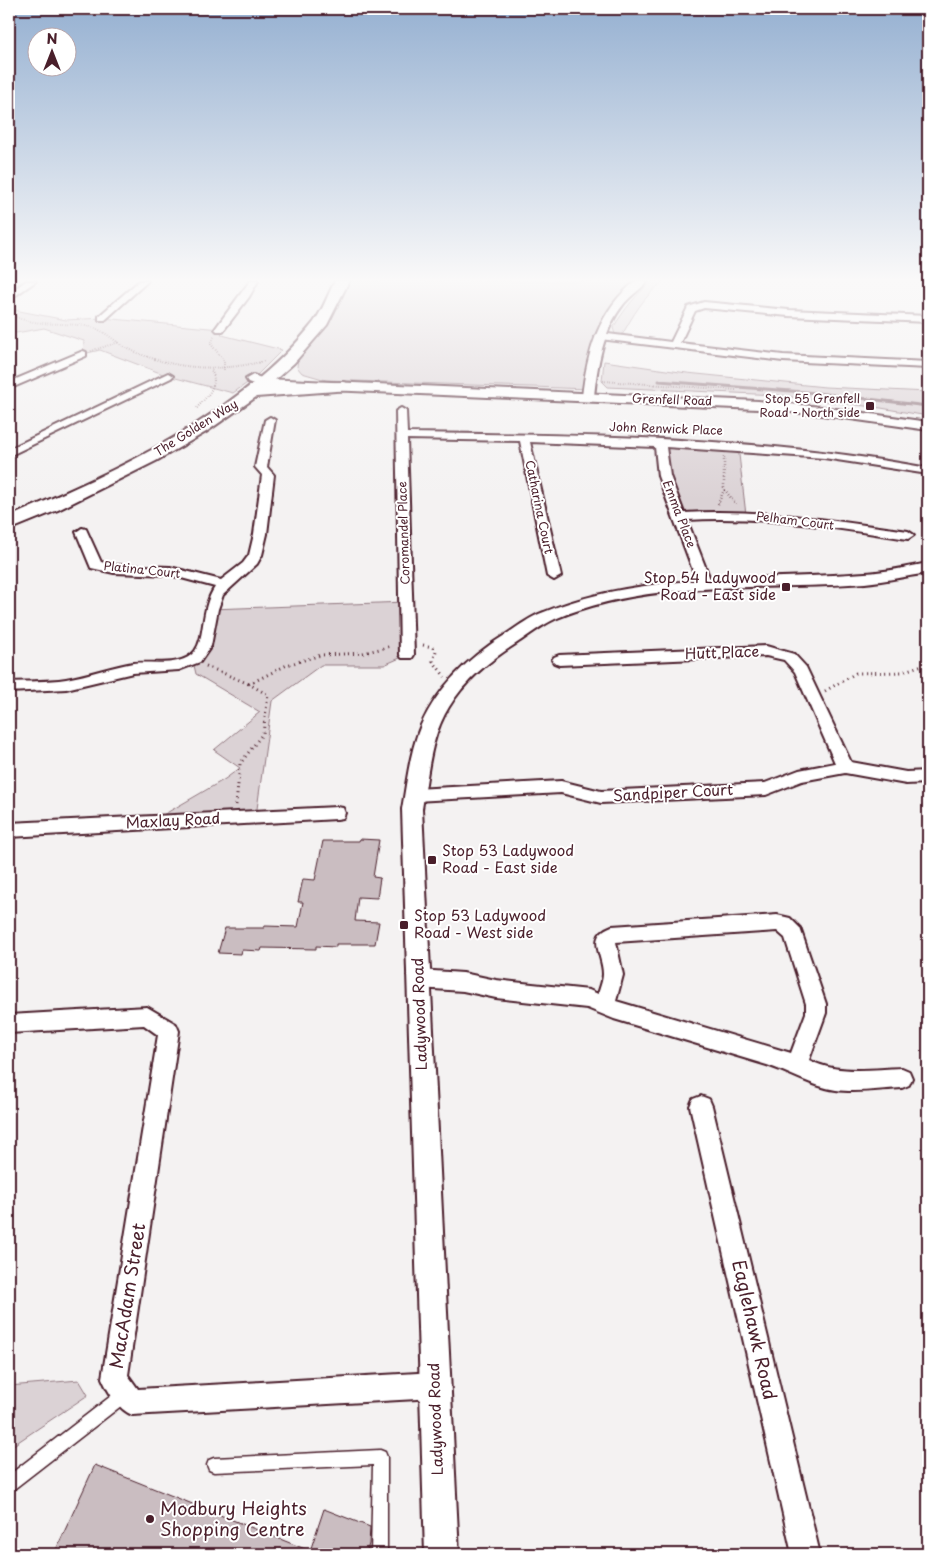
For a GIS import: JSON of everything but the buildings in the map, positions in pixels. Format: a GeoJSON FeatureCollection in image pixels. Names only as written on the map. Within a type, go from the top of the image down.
{"type":"FeatureCollection","features":[{"type":"Feature","properties":{"kind":"main road","name":"The Golden Way"},"geometry":{"type":"LineString","coordinates":[[9,512],[75,483],[161,438],[258,383],[272,359],[277,354]]}},
{"type":"Feature","properties":{"kind":"main road","name":"The Golden Way"},"geometry":{"type":"LineString","coordinates":[[9,524],[80,493],[151,456],[206,424],[295,354]]}},
{"type":"Feature","properties":{"kind":"main road"},"geometry":{"type":"LineString","coordinates":[[297,354],[296,363],[299,371],[326,380]]}},
{"type":"Feature","properties":{"kind":"main road","name":"Grenfell Road"},"geometry":{"type":"LineString","coordinates":[[258,383],[326,380],[589,393],[758,404],[928,426]]}},
{"type":"Feature","properties":{"kind":"main road"},"geometry":{"type":"LineString","coordinates":[[258,383],[342,387]]}},
{"type":"Feature","properties":{"kind":"main road","name":"Grenfell Road"},"geometry":{"type":"LineString","coordinates":[[342,387],[782,398],[928,418]]}},
{"type":"Feature","properties":{"kind":"street"},"geometry":{"type":"LineString","coordinates":[[9,386],[83,354]]}},
{"type":"Feature","properties":{"kind":"street"},"geometry":{"type":"LineString","coordinates":[[589,393],[597,354]]}},
{"type":"Feature","properties":{"kind":"street"},"geometry":{"type":"LineString","coordinates":[[752,354],[783,358],[928,364]]}},
{"type":"Feature","properties":{"kind":"street"},"geometry":{"type":"LineString","coordinates":[[9,453],[168,376]]}},
{"type":"Feature","properties":{"kind":"street","name":"Coromandel Place"},"geometry":{"type":"LineString","coordinates":[[400,411],[407,655]]}},
{"type":"Feature","properties":{"kind":"street"},"geometry":{"type":"LineString","coordinates":[[9,687],[64,684],[134,668],[176,666],[193,661],[201,654],[205,644],[211,609],[216,596],[223,585],[254,560],[261,531],[268,475],[261,467],[270,420]]}},
{"type":"Feature","properties":{"kind":"street","name":"John Renwick Place"},"geometry":{"type":"LineString","coordinates":[[402,436],[524,437],[727,446],[812,453],[895,464],[928,471]]}},
{"type":"Feature","properties":{"kind":"street","name":"Catharina Court"},"geometry":{"type":"LineString","coordinates":[[524,437],[554,576]]}},
{"type":"Feature","properties":{"kind":"street","name":"Emma Place"},"geometry":{"type":"LineString","coordinates":[[660,443],[664,476],[705,584]]}},
{"type":"Feature","properties":{"kind":"street","name":"Pelham Court"},"geometry":{"type":"LineString","coordinates":[[681,517],[746,515],[908,535]]}},
{"type":"Feature","properties":{"kind":"street","name":"Platina Court"},"geometry":{"type":"LineString","coordinates":[[82,532],[96,565],[109,569],[170,571],[223,585]]}},
{"type":"Feature","properties":{"kind":"street","name":"Ladywood Road"},"geometry":{"type":"LineString","coordinates":[[442,1554],[412,809],[421,756],[430,726],[465,674],[490,652],[548,616],[603,596],[705,584],[866,578],[928,568]]}},
{"type":"Feature","properties":{"kind":"street","name":"Hutt Place"},"geometry":{"type":"LineString","coordinates":[[559,660],[766,651],[789,657],[801,670],[844,767]]}},
{"type":"Feature","properties":{"kind":"street","name":"Sandpiper Court"},"geometry":{"type":"LineString","coordinates":[[415,795],[561,787],[601,797],[766,789],[800,776],[844,767],[906,778],[928,777]]}},
{"type":"Feature","properties":{"kind":"street","name":"Maxlay Road"},"geometry":{"type":"LineString","coordinates":[[9,830],[337,813]]}},
{"type":"Feature","properties":{"kind":"street"},"geometry":{"type":"LineString","coordinates":[[605,1006],[613,975],[606,941],[607,937],[612,934],[767,923],[782,924],[793,934],[816,1004],[816,1014],[796,1065]]}},
{"type":"Feature","properties":{"kind":"street"},"geometry":{"type":"LineString","coordinates":[[419,979],[463,982],[496,990],[590,999],[614,1010],[796,1065],[817,1075],[837,1080],[902,1078]]}},
{"type":"Feature","properties":{"kind":"street"},"geometry":{"type":"LineString","coordinates":[[9,1024],[147,1016]]}},
{"type":"Feature","properties":{"kind":"street","name":"MacAdam Street"},"geometry":{"type":"LineString","coordinates":[[126,1394],[115,1378],[169,1031],[147,1016]]}},
{"type":"Feature","properties":{"kind":"street","name":"Eaglehawk Road"},"geometry":{"type":"LineString","coordinates":[[701,1106],[806,1554]]}},
{"type":"Feature","properties":{"kind":"street"},"geometry":{"type":"LineString","coordinates":[[126,1394],[132,1402],[434,1385]]}},
{"type":"Feature","properties":{"kind":"lane"},"geometry":{"type":"LineString","coordinates":[[9,1484],[126,1394]]}},
{"type":"Feature","properties":{"kind":"lane"},"geometry":{"type":"LineString","coordinates":[[214,1465],[380,1456],[379,1554]]}},
{"type":"Feature","properties":{"kind":"path"},"geometry":{"type":"LineString","coordinates":[[143,354],[190,368],[211,370],[245,367],[272,359]]}},
{"type":"Feature","properties":{"kind":"path"},"geometry":{"type":"LineString","coordinates":[[219,354],[224,361],[224,370]]}},
{"type":"Feature","properties":{"kind":"path"},"geometry":{"type":"LineString","coordinates":[[197,408],[214,386],[214,375],[211,370]]}},
{"type":"Feature","properties":{"kind":"path"},"geometry":{"type":"LineString","coordinates":[[713,515],[724,489],[724,452]]}},
{"type":"Feature","properties":{"kind":"path"},"geometry":{"type":"LineString","coordinates":[[724,489],[739,509]]}},
{"type":"Feature","properties":{"kind":"path"},"geometry":{"type":"LineString","coordinates":[[422,645],[436,651],[433,661],[446,678]]}},
{"type":"Feature","properties":{"kind":"path"},"geometry":{"type":"LineString","coordinates":[[249,684],[287,665],[321,655],[363,653],[392,646]]}},
{"type":"Feature","properties":{"kind":"path"},"geometry":{"type":"LineString","coordinates":[[193,661],[249,684],[268,695],[263,733],[240,764],[236,808]]}},
{"type":"Feature","properties":{"kind":"path"},"geometry":{"type":"LineString","coordinates":[[823,692],[856,673],[902,672],[928,663]]}},
{"type":"Feature","properties":{"kind":"shaded area"},"geometry":{"type":"Polygon","coordinates":[[[110,354],[278,354],[253,379],[233,393],[168,376],[110,354]]]}},
{"type":"Feature","properties":{"kind":"shaded area"},"geometry":{"type":"Polygon","coordinates":[[[299,354],[596,354],[589,389],[326,380],[302,373],[297,367],[299,354]]]}},
{"type":"Feature","properties":{"kind":"shaded area"},"geometry":{"type":"Polygon","coordinates":[[[604,361],[687,373],[825,387],[928,392],[928,416],[776,395],[608,387],[602,381],[604,361]]]}},
{"type":"Feature","properties":{"kind":"shaded area"},"geometry":{"type":"Polygon","coordinates":[[[660,443],[738,446],[746,515],[681,517],[660,443]]]}},
{"type":"Feature","properties":{"kind":"shaded area"},"geometry":{"type":"Polygon","coordinates":[[[407,602],[407,655],[384,665],[321,665],[272,701],[256,816],[163,815],[225,779],[240,768],[214,750],[260,712],[196,674],[193,661],[211,609],[407,602]]]}},
{"type":"Feature","properties":{"kind":"shaded area"},"geometry":{"type":"Polygon","coordinates":[[[79,1380],[88,1395],[9,1448],[9,1386],[79,1380]]]}},
{"type":"Feature","properties":{"kind":"waterway"},"geometry":{"type":"LineString","coordinates":[[659,381],[817,393],[928,406]]}},
{"type":"Feature","properties":{"kind":"place","name":"Stop 55 Grenfell Road - North side"},"geometry":{"type":"Point","coordinates":[870,406]}},
{"type":"Feature","properties":{"kind":"place","name":"Stop 54 Ladywood Road - East side"},"geometry":{"type":"Point","coordinates":[786,587]}},
{"type":"Feature","properties":{"kind":"place","name":"Stop 53 Ladywood Road - East side"},"geometry":{"type":"Point","coordinates":[432,860]}},
{"type":"Feature","properties":{"kind":"place","name":"Stop 53 Ladywood Road - West side"},"geometry":{"type":"Point","coordinates":[404,925]}},
{"type":"Feature","properties":{"kind":"place","name":"Modbury Heights Shopping Centre"},"geometry":{"type":"Point","coordinates":[150,1519]}}]}
